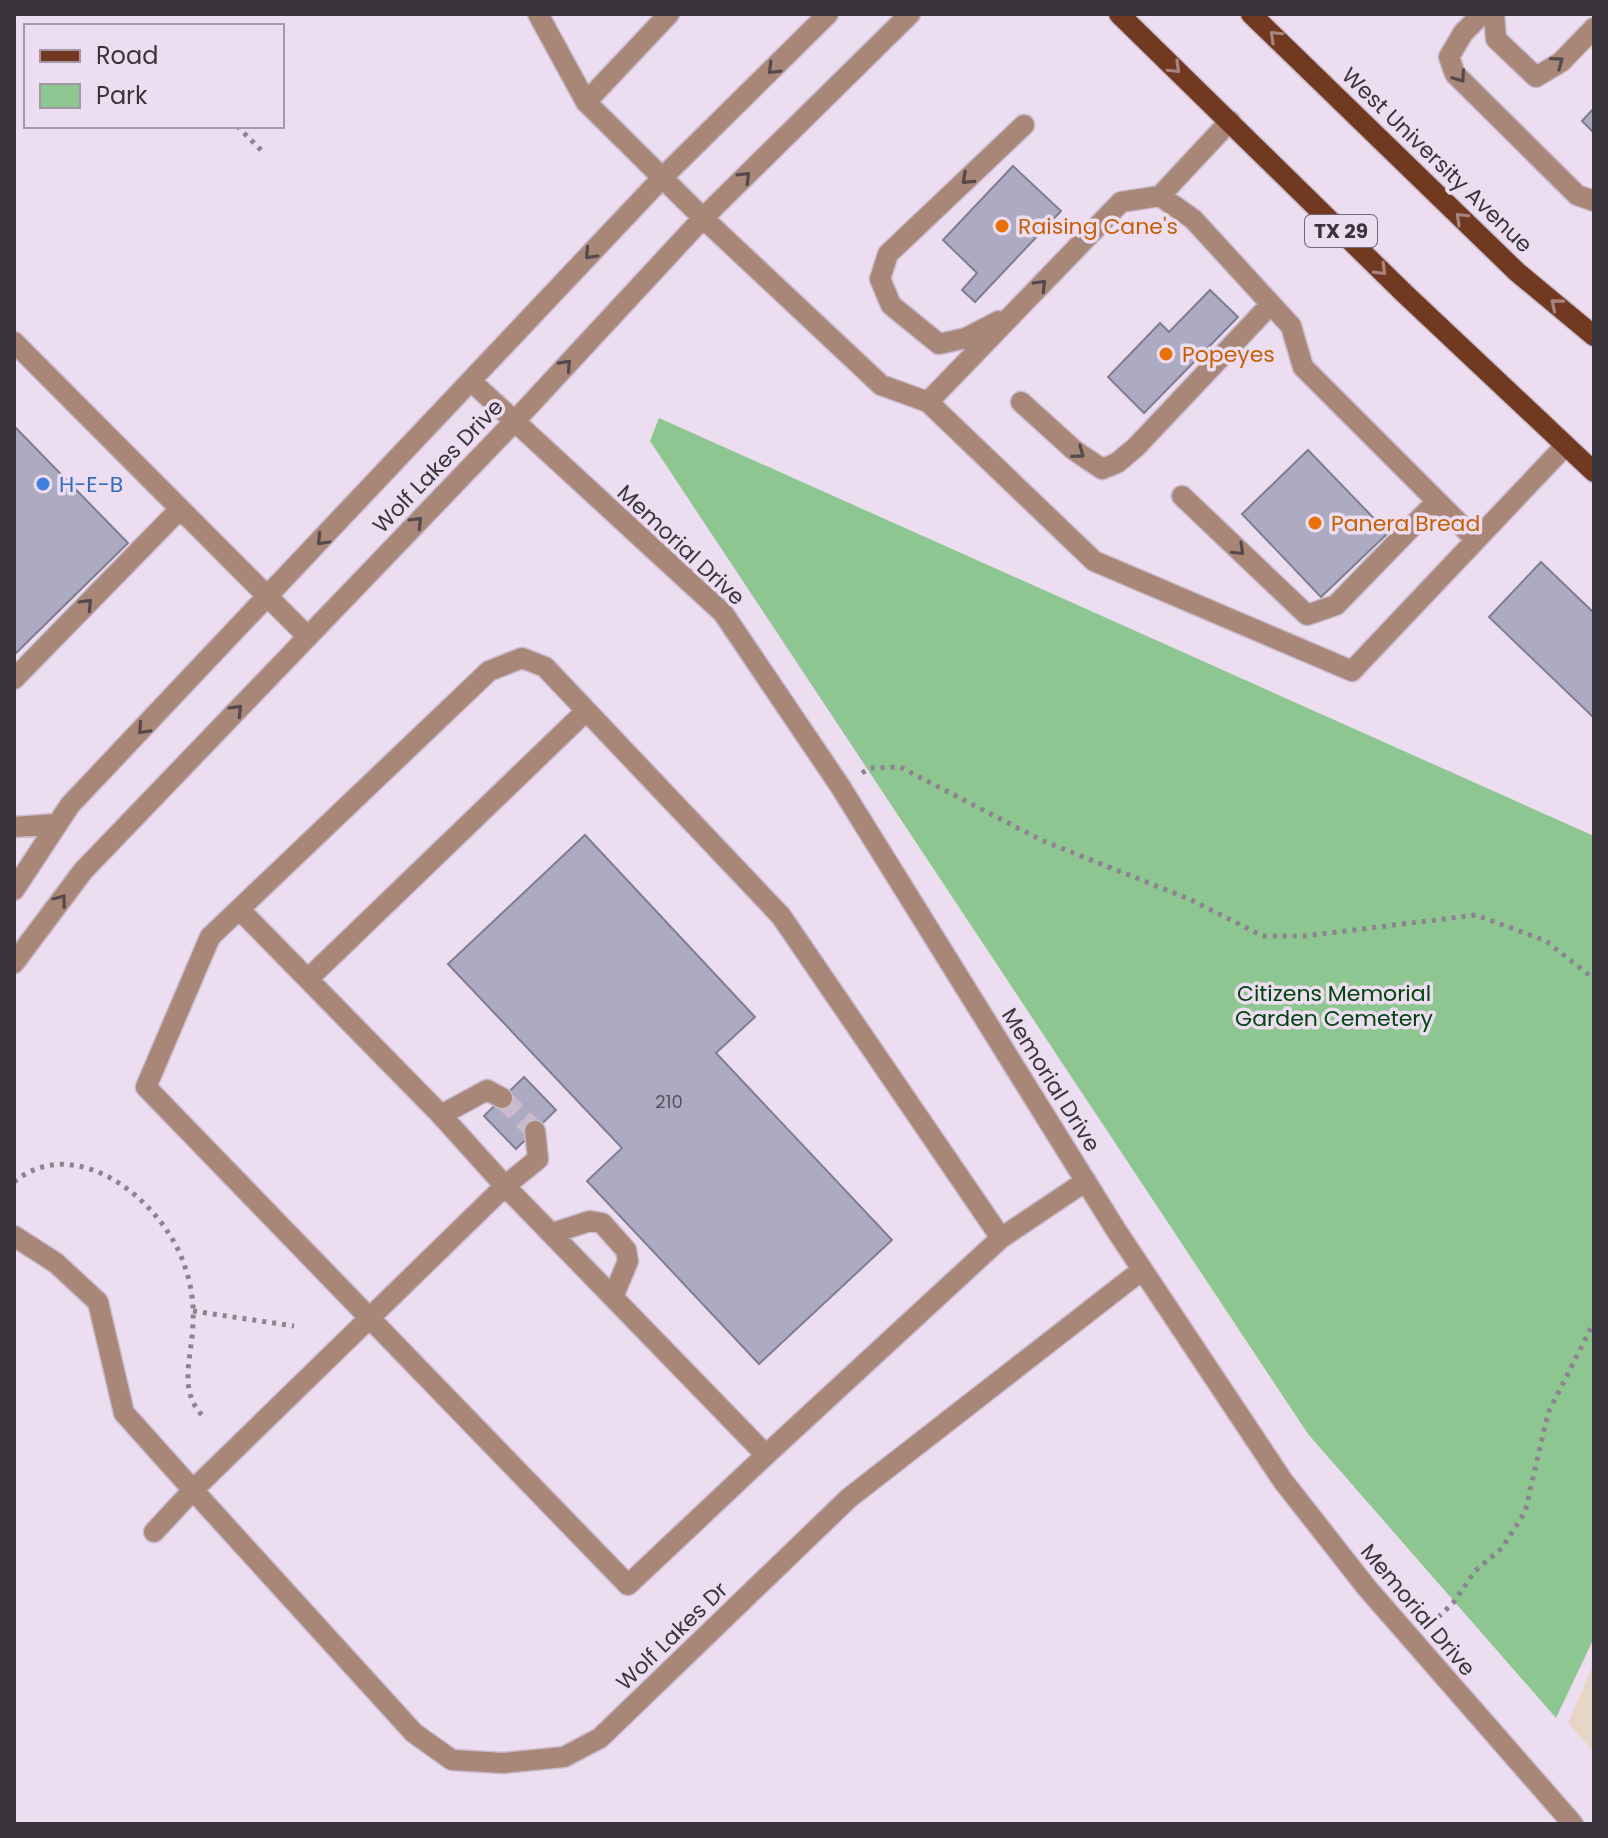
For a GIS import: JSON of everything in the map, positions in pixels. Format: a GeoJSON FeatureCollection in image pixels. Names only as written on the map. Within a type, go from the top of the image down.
{"type":"FeatureCollection","features":[{"type":"Feature","properties":{"kind":"main road","name":"TX 29"},"geometry":{"type":"LineString","coordinates":[[1119,14],[1594,472]]}},
{"type":"Feature","properties":{"kind":"main road","name":"West University Avenue"},"geometry":{"type":"LineString","coordinates":[[1251,14],[1517,272],[1594,336]]}},
{"type":"Feature","properties":{"kind":"street"},"geometry":{"type":"LineString","coordinates":[[538,14],[586,102],[703,218],[881,385],[928,402],[1094,561],[1352,671],[1565,446]]}},
{"type":"Feature","properties":{"kind":"street"},"geometry":{"type":"LineString","coordinates":[[586,102],[669,14]]}},
{"type":"Feature","properties":{"kind":"street","name":"Wolf Lakes Drive"},"geometry":{"type":"LineString","coordinates":[[14,890],[56,824],[663,177],[828,14]]}},
{"type":"Feature","properties":{"kind":"street","name":"Wolf Lakes Drive"},"geometry":{"type":"LineString","coordinates":[[14,963],[83,871],[513,423],[703,218],[910,14]]}},
{"type":"Feature","properties":{"kind":"street"},"geometry":{"type":"LineString","coordinates":[[1482,14],[1463,33],[1449,57],[1455,74],[1577,195],[1594,201]]}},
{"type":"Feature","properties":{"kind":"street"},"geometry":{"type":"LineString","coordinates":[[1494,14],[1496,39],[1536,77],[1561,62],[1594,28]]}},
{"type":"Feature","properties":{"kind":"street"},"geometry":{"type":"LineString","coordinates":[[928,402],[1121,202],[1160,196],[1230,121]]}},
{"type":"Feature","properties":{"kind":"street"},"geometry":{"type":"LineString","coordinates":[[1012,315],[966,338],[939,344],[891,305],[880,279],[888,254],[1024,125]]}},
{"type":"Feature","properties":{"kind":"street"},"geometry":{"type":"LineString","coordinates":[[1160,196],[1193,219],[1291,326],[1303,367],[1476,540]]}},
{"type":"Feature","properties":{"kind":"street"},"geometry":{"type":"LineString","coordinates":[[1021,402],[1074,450],[1102,469],[1117,463],[1136,447],[1271,304]]}},
{"type":"Feature","properties":{"kind":"street"},"geometry":{"type":"LineString","coordinates":[[14,342],[308,637]]}},
{"type":"Feature","properties":{"kind":"street","name":"Memorial Drive"},"geometry":{"type":"LineString","coordinates":[[472,382],[513,423],[723,613],[840,786],[1142,1270],[1283,1481],[1412,1642],[1573,1824]]}},
{"type":"Feature","properties":{"kind":"street"},"geometry":{"type":"LineString","coordinates":[[1182,496],[1307,615],[1336,605],[1437,501]]}},
{"type":"Feature","properties":{"kind":"street"},"geometry":{"type":"LineString","coordinates":[[14,679],[180,509]]}},
{"type":"Feature","properties":{"kind":"street"},"geometry":{"type":"LineString","coordinates":[[1001,1238],[781,916],[584,713],[545,667],[522,658],[489,671],[210,937],[146,1087],[628,1585],[1001,1238],[1086,1181]]}},
{"type":"Feature","properties":{"kind":"street"},"geometry":{"type":"LineString","coordinates":[[308,979],[584,713]]}},
{"type":"Feature","properties":{"kind":"street"},"geometry":{"type":"LineString","coordinates":[[14,827],[56,824]]}},
{"type":"Feature","properties":{"kind":"street"},"geometry":{"type":"LineString","coordinates":[[240,910],[766,1455]]}},
{"type":"Feature","properties":{"kind":"street"},"geometry":{"type":"LineString","coordinates":[[441,1115],[487,1090],[502,1098]]}},
{"type":"Feature","properties":{"kind":"street"},"geometry":{"type":"LineString","coordinates":[[154,1532],[193,1490],[505,1186],[538,1159],[535,1131]]}},
{"type":"Feature","properties":{"kind":"street"},"geometry":{"type":"LineString","coordinates":[[553,1233],[590,1221],[602,1223],[626,1250],[628,1261],[613,1297]]}},
{"type":"Feature","properties":{"kind":"street","name":"Wolf Lakes Dr"},"geometry":{"type":"LineString","coordinates":[[17,1240],[56,1263],[98,1302],[124,1413],[414,1733],[452,1760],[503,1763],[564,1757],[600,1738],[849,1498],[1142,1270]]}},
{"type":"Feature","properties":{"kind":"path"},"geometry":{"type":"LineString","coordinates":[[239,128],[262,151]]}},
{"type":"Feature","properties":{"kind":"path"},"geometry":{"type":"LineString","coordinates":[[840,786],[870,768],[900,767],[1041,840],[1189,899],[1263,936],[1305,936],[1476,915],[1546,941],[1594,979]]}},
{"type":"Feature","properties":{"kind":"path"},"geometry":{"type":"LineString","coordinates":[[14,1182],[37,1168],[57,1163],[79,1165],[134,1194],[176,1242],[186,1267],[193,1311],[187,1381],[191,1403],[202,1415]]}},
{"type":"Feature","properties":{"kind":"path"},"geometry":{"type":"LineString","coordinates":[[193,1311],[294,1326]]}},
{"type":"Feature","properties":{"kind":"path"},"geometry":{"type":"LineString","coordinates":[[1412,1642],[1453,1603],[1475,1571],[1502,1548],[1525,1512],[1548,1413],[1594,1322]]}},
{"type":"Feature","properties":{"kind":"shaded area"},"geometry":{"type":"Polygon","coordinates":[[[1594,1663],[1594,1752],[1568,1723],[1594,1663]]]}},
{"type":"Feature","properties":{"kind":"green space","name":"Citizens Memorial Garden Cemetery"},"geometry":{"type":"Polygon","coordinates":[[[659,418],[1594,836],[1594,1638],[1556,1718],[1308,1434],[650,441],[659,418]]]}},
{"type":"Feature","properties":{"kind":"building"},"geometry":{"type":"Polygon","coordinates":[[[1594,108],[1594,133],[1582,121],[1594,108]]]}},
{"type":"Feature","properties":{"kind":"building","name":"Raising Cane's"},"geometry":{"type":"Polygon","coordinates":[[[1013,166],[1061,211],[975,302],[962,290],[977,273],[943,240],[1013,166]]]}},
{"type":"Feature","properties":{"kind":"building","name":"Popeyes"},"geometry":{"type":"Polygon","coordinates":[[[1210,290],[1238,317],[1144,413],[1108,377],[1160,323],[1169,332],[1210,290]]]}},
{"type":"Feature","properties":{"kind":"building","name":"H-E-B"},"geometry":{"type":"Polygon","coordinates":[[[14,426],[128,543],[14,655],[14,426]]]}},
{"type":"Feature","properties":{"kind":"building","name":"Panera Bread"},"geometry":{"type":"Polygon","coordinates":[[[1308,450],[1388,533],[1321,597],[1242,514],[1308,450]]]}},
{"type":"Feature","properties":{"kind":"building"},"geometry":{"type":"Polygon","coordinates":[[[1541,562],[1594,613],[1594,718],[1489,617],[1541,562]]]}},
{"type":"Feature","properties":{"kind":"building"},"geometry":{"type":"Polygon","coordinates":[[[585,835],[755,1017],[716,1053],[892,1240],[759,1364],[587,1181],[622,1148],[448,964],[585,835]]]}},
{"type":"Feature","properties":{"kind":"building"},"geometry":{"type":"Polygon","coordinates":[[[524,1077],[556,1110],[516,1149],[484,1116],[524,1077]]]}},
{"type":"Feature","properties":{"kind":"tunnel"},"geometry":{"type":"LineString","coordinates":[[502,1098],[535,1131]]}},
{"type":"Feature","properties":{"kind":"place","name":"Raising Cane's"},"geometry":{"type":"Point","coordinates":[1002,226]}},
{"type":"Feature","properties":{"kind":"place","name":"Popeyes"},"geometry":{"type":"Point","coordinates":[1166,354]}},
{"type":"Feature","properties":{"kind":"place","name":"H-E-B"},"geometry":{"type":"Point","coordinates":[43,484]}},
{"type":"Feature","properties":{"kind":"place","name":"Panera Bread"},"geometry":{"type":"Point","coordinates":[1315,523]}}]}
